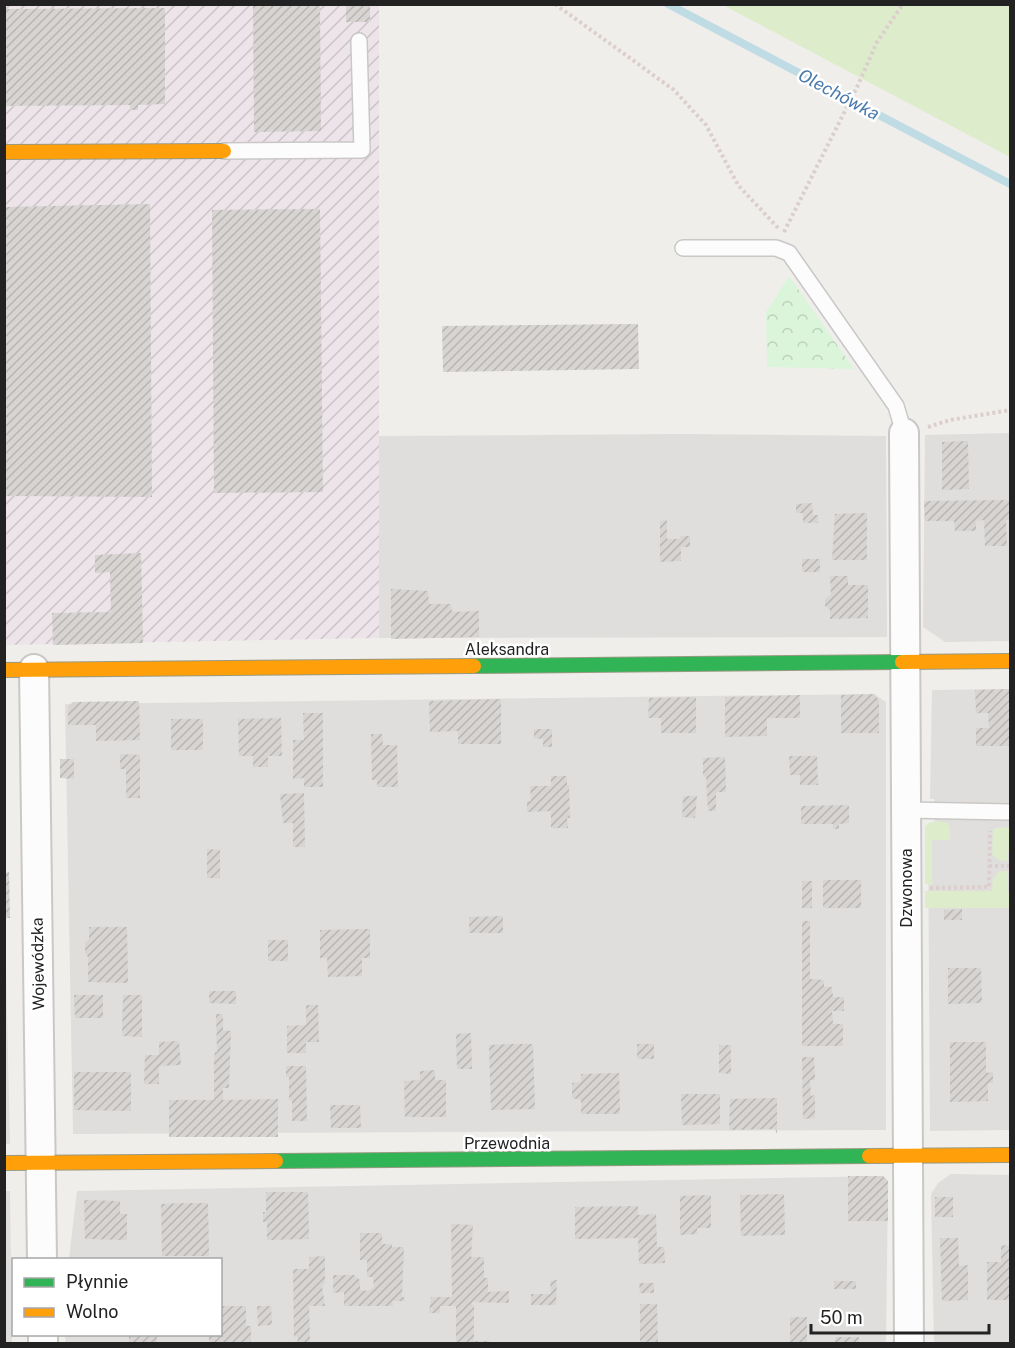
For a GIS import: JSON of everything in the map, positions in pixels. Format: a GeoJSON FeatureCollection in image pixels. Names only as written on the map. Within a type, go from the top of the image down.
{"type":"FeatureCollection","features":[{"type":"Feature","properties":{"kind":"street"},"geometry":{"type":"LineString","coordinates":[[4,152],[224,151]]}},
{"type":"Feature","properties":{"kind":"street","name":"Dzwonowa"},"geometry":{"type":"LineString","coordinates":[[904,433],[909,1344]]}},
{"type":"Feature","properties":{"kind":"street","name":"Aleksandra"},"geometry":{"type":"LineString","coordinates":[[4,670],[1011,661]]}},
{"type":"Feature","properties":{"kind":"street","name":"Wojewódzka"},"geometry":{"type":"LineString","coordinates":[[34,669],[42,1258]]}},
{"type":"Feature","properties":{"kind":"street","name":"Przewodnia"},"geometry":{"type":"LineString","coordinates":[[4,1162],[1011,1155]]}},
{"type":"Feature","properties":{"kind":"lane"},"geometry":{"type":"LineString","coordinates":[[224,151],[362,150],[359,41]]}},
{"type":"Feature","properties":{"kind":"lane"},"geometry":{"type":"LineString","coordinates":[[683,248],[776,248],[789,253],[896,406],[904,433]]}},
{"type":"Feature","properties":{"kind":"lane"},"geometry":{"type":"LineString","coordinates":[[906,810],[1011,812]]}},
{"type":"Feature","properties":{"kind":"path"},"geometry":{"type":"LineString","coordinates":[[555,4],[674,90],[705,125],[738,185],[783,233],[789,253]]}},
{"type":"Feature","properties":{"kind":"path"},"geometry":{"type":"LineString","coordinates":[[783,233],[858,85],[877,42],[903,4]]}},
{"type":"Feature","properties":{"kind":"path"},"geometry":{"type":"LineString","coordinates":[[904,433],[950,420],[1011,410]]}},
{"type":"Feature","properties":{"kind":"path"},"geometry":{"type":"LineString","coordinates":[[928,888],[989,887],[990,824]]}},
{"type":"Feature","properties":{"kind":"path"},"geometry":{"type":"LineString","coordinates":[[990,866],[1011,866]]}},
{"type":"Feature","properties":{"kind":"shaded area"},"geometry":{"type":"Polygon","coordinates":[[[4,5],[379,5],[379,638],[5,645],[4,5]]]}},
{"type":"Feature","properties":{"kind":"shaded area"},"geometry":{"type":"Polygon","coordinates":[[[1010,433],[1010,641],[945,642],[923,627],[925,435],[1010,433]]]}},
{"type":"Feature","properties":{"kind":"shaded area"},"geometry":{"type":"Polygon","coordinates":[[[683,434],[886,436],[887,637],[379,638],[377,436],[683,434]]]}},
{"type":"Feature","properties":{"kind":"shaded area"},"geometry":{"type":"Polygon","coordinates":[[[1010,689],[1010,1130],[930,1131],[928,828],[935,827],[934,799],[930,799],[932,690],[1010,689]]]}},
{"type":"Feature","properties":{"kind":"shaded area"},"geometry":{"type":"Polygon","coordinates":[[[874,694],[886,702],[886,1130],[73,1134],[65,704],[874,694]]]}},
{"type":"Feature","properties":{"kind":"shaded area"},"geometry":{"type":"Polygon","coordinates":[[[986,821],[987,884],[932,885],[932,840],[950,840],[950,822],[986,821]]]}},
{"type":"Feature","properties":{"kind":"shaded area"},"geometry":{"type":"Polygon","coordinates":[[[4,879],[10,1144],[4,1144],[4,879]]]}},
{"type":"Feature","properties":{"kind":"shaded area"},"geometry":{"type":"Polygon","coordinates":[[[951,1174],[1010,1175],[1010,1343],[934,1343],[931,1194],[938,1183],[951,1174]]]}},
{"type":"Feature","properties":{"kind":"shaded area"},"geometry":{"type":"Polygon","coordinates":[[[883,1176],[888,1181],[886,1343],[66,1344],[65,1336],[222,1336],[222,1258],[69,1258],[77,1191],[883,1176]]]}},
{"type":"Feature","properties":{"kind":"shaded area"},"geometry":{"type":"Polygon","coordinates":[[[5,1191],[10,1191],[12,1344],[4,1343],[5,1191]]]}},
{"type":"Feature","properties":{"kind":"green space"},"geometry":{"type":"Polygon","coordinates":[[[723,5],[1010,5],[1010,157],[723,5]]]}},
{"type":"Feature","properties":{"kind":"green space"},"geometry":{"type":"Polygon","coordinates":[[[789,276],[854,369],[767,367],[766,312],[789,276]]]}},
{"type":"Feature","properties":{"kind":"green space"},"geometry":{"type":"Polygon","coordinates":[[[930,822],[948,823],[951,840],[932,840],[932,885],[925,884],[925,826],[930,822]]]}},
{"type":"Feature","properties":{"kind":"green space"},"geometry":{"type":"Polygon","coordinates":[[[1010,827],[1008,861],[998,860],[992,854],[993,830],[1010,827]]]}},
{"type":"Feature","properties":{"kind":"green space"},"geometry":{"type":"Polygon","coordinates":[[[999,871],[1008,871],[1010,908],[925,908],[925,891],[992,891],[993,879],[999,871]]]}},
{"type":"Feature","properties":{"kind":"building"},"geometry":{"type":"Polygon","coordinates":[[[253,4],[320,4],[321,131],[254,132],[253,4]]]}},
{"type":"Feature","properties":{"kind":"building"},"geometry":{"type":"Polygon","coordinates":[[[346,4],[370,4],[370,22],[346,22],[346,4]]]}},
{"type":"Feature","properties":{"kind":"building"},"geometry":{"type":"Polygon","coordinates":[[[165,8],[165,104],[138,105],[138,110],[130,110],[130,105],[4,106],[4,9],[165,8]]]}},
{"type":"Feature","properties":{"kind":"building"},"geometry":{"type":"Polygon","coordinates":[[[150,204],[152,497],[4,496],[4,207],[150,204]]]}},
{"type":"Feature","properties":{"kind":"building"},"geometry":{"type":"Polygon","coordinates":[[[320,209],[323,492],[214,493],[212,210],[320,209]]]}},
{"type":"Feature","properties":{"kind":"building"},"geometry":{"type":"Polygon","coordinates":[[[638,324],[639,369],[443,372],[442,326],[638,324]]]}},
{"type":"Feature","properties":{"kind":"building"},"geometry":{"type":"Polygon","coordinates":[[[968,441],[969,489],[942,490],[942,442],[968,441]]]}},
{"type":"Feature","properties":{"kind":"building"},"geometry":{"type":"Polygon","coordinates":[[[1010,500],[1010,520],[1006,520],[1007,546],[985,546],[984,520],[976,521],[976,531],[955,531],[954,521],[925,521],[924,501],[1010,500]]]}},
{"type":"Feature","properties":{"kind":"building"},"geometry":{"type":"Polygon","coordinates":[[[812,503],[813,515],[818,515],[818,523],[803,523],[803,513],[796,513],[796,504],[812,503]]]}},
{"type":"Feature","properties":{"kind":"building"},"geometry":{"type":"Polygon","coordinates":[[[867,513],[867,560],[832,560],[835,514],[867,513]]]}},
{"type":"Feature","properties":{"kind":"building"},"geometry":{"type":"Polygon","coordinates":[[[667,520],[667,539],[690,536],[690,547],[681,547],[681,561],[660,562],[660,521],[667,520]]]}},
{"type":"Feature","properties":{"kind":"building"},"geometry":{"type":"Polygon","coordinates":[[[141,553],[143,643],[53,645],[52,613],[111,612],[110,572],[95,573],[95,555],[141,553]]]}},
{"type":"Feature","properties":{"kind":"building"},"geometry":{"type":"Polygon","coordinates":[[[802,559],[820,559],[820,572],[802,572],[802,559]]]}},
{"type":"Feature","properties":{"kind":"building"},"geometry":{"type":"Polygon","coordinates":[[[830,576],[848,576],[848,585],[868,585],[868,618],[830,619],[830,610],[825,606],[825,599],[831,595],[830,576]]]}},
{"type":"Feature","properties":{"kind":"building"},"geometry":{"type":"Polygon","coordinates":[[[391,589],[428,591],[429,604],[451,604],[452,612],[479,611],[479,637],[391,639],[391,589]]]}},
{"type":"Feature","properties":{"kind":"building"},"geometry":{"type":"Polygon","coordinates":[[[1010,689],[1010,746],[976,746],[976,728],[989,728],[988,713],[976,713],[975,690],[1010,689]]]}},
{"type":"Feature","properties":{"kind":"building"},"geometry":{"type":"Polygon","coordinates":[[[874,694],[879,700],[879,733],[841,733],[841,695],[874,694]]]}},
{"type":"Feature","properties":{"kind":"building"},"geometry":{"type":"Polygon","coordinates":[[[800,695],[800,718],[767,718],[767,736],[725,737],[725,697],[800,695]]]}},
{"type":"Feature","properties":{"kind":"building"},"geometry":{"type":"Polygon","coordinates":[[[696,697],[696,733],[661,733],[661,718],[648,718],[649,698],[696,697]]]}},
{"type":"Feature","properties":{"kind":"building"},"geometry":{"type":"Polygon","coordinates":[[[501,699],[501,744],[458,744],[458,731],[430,732],[429,701],[501,699]]]}},
{"type":"Feature","properties":{"kind":"building"},"geometry":{"type":"Polygon","coordinates":[[[139,701],[140,740],[96,741],[96,725],[68,725],[68,707],[73,702],[139,701]]]}},
{"type":"Feature","properties":{"kind":"building"},"geometry":{"type":"Polygon","coordinates":[[[303,713],[323,713],[323,787],[304,787],[304,778],[293,779],[293,740],[304,740],[303,713]]]}},
{"type":"Feature","properties":{"kind":"building"},"geometry":{"type":"Polygon","coordinates":[[[281,718],[282,756],[268,756],[268,767],[253,767],[253,756],[239,756],[238,719],[281,718]]]}},
{"type":"Feature","properties":{"kind":"building"},"geometry":{"type":"Polygon","coordinates":[[[171,719],[203,719],[203,750],[171,750],[171,719]]]}},
{"type":"Feature","properties":{"kind":"building"},"geometry":{"type":"Polygon","coordinates":[[[534,729],[552,729],[552,747],[543,747],[543,739],[534,738],[534,729]]]}},
{"type":"Feature","properties":{"kind":"building"},"geometry":{"type":"Polygon","coordinates":[[[371,734],[382,734],[383,745],[397,745],[398,787],[377,787],[377,780],[372,780],[371,734]]]}},
{"type":"Feature","properties":{"kind":"building"},"geometry":{"type":"Polygon","coordinates":[[[120,754],[140,755],[140,798],[126,798],[126,769],[120,769],[120,754]]]}},
{"type":"Feature","properties":{"kind":"building"},"geometry":{"type":"Polygon","coordinates":[[[789,756],[817,756],[818,785],[800,785],[800,775],[790,775],[789,756]]]}},
{"type":"Feature","properties":{"kind":"building"},"geometry":{"type":"Polygon","coordinates":[[[725,757],[726,792],[716,792],[716,811],[708,811],[703,758],[725,757]]]}},
{"type":"Feature","properties":{"kind":"building"},"geometry":{"type":"Polygon","coordinates":[[[60,759],[74,759],[74,779],[60,778],[60,759]]]}},
{"type":"Feature","properties":{"kind":"building"},"geometry":{"type":"Polygon","coordinates":[[[551,776],[567,776],[570,818],[567,818],[568,828],[551,828],[551,811],[527,812],[527,801],[531,801],[530,786],[551,786],[551,776]]]}},
{"type":"Feature","properties":{"kind":"building"},"geometry":{"type":"Polygon","coordinates":[[[304,793],[305,847],[293,847],[293,823],[283,823],[280,794],[304,793]]]}},
{"type":"Feature","properties":{"kind":"building"},"geometry":{"type":"Polygon","coordinates":[[[683,796],[697,796],[695,818],[682,817],[683,796]]]}},
{"type":"Feature","properties":{"kind":"building"},"geometry":{"type":"Polygon","coordinates":[[[849,805],[849,823],[839,824],[839,829],[833,829],[833,824],[801,824],[801,806],[849,805]]]}},
{"type":"Feature","properties":{"kind":"building"},"geometry":{"type":"Polygon","coordinates":[[[207,849],[220,850],[220,878],[207,878],[207,849]]]}},
{"type":"Feature","properties":{"kind":"building"},"geometry":{"type":"Polygon","coordinates":[[[9,872],[10,918],[4,918],[4,873],[9,872]]]}},
{"type":"Feature","properties":{"kind":"building"},"geometry":{"type":"Polygon","coordinates":[[[823,880],[861,880],[861,908],[823,908],[823,880]]]}},
{"type":"Feature","properties":{"kind":"building"},"geometry":{"type":"Polygon","coordinates":[[[802,881],[812,881],[812,908],[802,908],[802,881]]]}},
{"type":"Feature","properties":{"kind":"building"},"geometry":{"type":"Polygon","coordinates":[[[962,909],[962,920],[944,920],[944,910],[962,909]]]}},
{"type":"Feature","properties":{"kind":"building"},"geometry":{"type":"Polygon","coordinates":[[[503,916],[503,933],[469,933],[469,917],[503,916]]]}},
{"type":"Feature","properties":{"kind":"building"},"geometry":{"type":"Polygon","coordinates":[[[802,921],[810,921],[810,979],[824,980],[824,987],[832,987],[833,997],[844,997],[844,1011],[832,1011],[833,1024],[843,1024],[843,1046],[802,1046],[802,921]]]}},
{"type":"Feature","properties":{"kind":"building"},"geometry":{"type":"Polygon","coordinates":[[[89,927],[127,927],[128,983],[88,982],[88,957],[85,953],[85,943],[89,939],[89,927]]]}},
{"type":"Feature","properties":{"kind":"building"},"geometry":{"type":"Polygon","coordinates":[[[370,929],[370,958],[362,958],[362,976],[328,977],[327,958],[320,958],[320,930],[370,929]]]}},
{"type":"Feature","properties":{"kind":"building"},"geometry":{"type":"Polygon","coordinates":[[[268,940],[288,940],[288,961],[268,961],[268,940]]]}},
{"type":"Feature","properties":{"kind":"building"},"geometry":{"type":"Polygon","coordinates":[[[948,968],[981,968],[982,1003],[948,1004],[948,968]]]}},
{"type":"Feature","properties":{"kind":"building"},"geometry":{"type":"Polygon","coordinates":[[[209,991],[236,991],[236,1004],[209,1003],[209,991]]]}},
{"type":"Feature","properties":{"kind":"building"},"geometry":{"type":"Polygon","coordinates":[[[74,995],[103,995],[103,1018],[75,1018],[74,995]]]}},
{"type":"Feature","properties":{"kind":"building"},"geometry":{"type":"Polygon","coordinates":[[[123,995],[142,995],[142,1037],[122,1036],[123,995]]]}},
{"type":"Feature","properties":{"kind":"building"},"geometry":{"type":"Polygon","coordinates":[[[306,1005],[318,1005],[319,1042],[306,1042],[306,1053],[287,1053],[287,1026],[306,1025],[306,1005]]]}},
{"type":"Feature","properties":{"kind":"building"},"geometry":{"type":"Polygon","coordinates":[[[216,1014],[223,1014],[223,1030],[231,1031],[229,1088],[223,1088],[223,1100],[278,1099],[278,1137],[169,1137],[169,1100],[214,1100],[214,1059],[215,1052],[217,1052],[216,1014]]]}},
{"type":"Feature","properties":{"kind":"building"},"geometry":{"type":"Polygon","coordinates":[[[471,1033],[472,1069],[457,1069],[456,1034],[471,1033]]]}},
{"type":"Feature","properties":{"kind":"building"},"geometry":{"type":"Polygon","coordinates":[[[179,1041],[181,1065],[159,1066],[159,1084],[144,1084],[145,1055],[159,1055],[159,1042],[179,1041]]]}},
{"type":"Feature","properties":{"kind":"building"},"geometry":{"type":"Polygon","coordinates":[[[950,1042],[986,1042],[986,1073],[993,1072],[993,1083],[988,1083],[988,1101],[950,1102],[950,1042]]]}},
{"type":"Feature","properties":{"kind":"building"},"geometry":{"type":"Polygon","coordinates":[[[533,1044],[535,1109],[491,1110],[489,1045],[533,1044]]]}},
{"type":"Feature","properties":{"kind":"building"},"geometry":{"type":"Polygon","coordinates":[[[637,1044],[654,1044],[654,1059],[637,1059],[637,1044]]]}},
{"type":"Feature","properties":{"kind":"building"},"geometry":{"type":"Polygon","coordinates":[[[719,1045],[731,1045],[731,1074],[719,1073],[719,1045]]]}},
{"type":"Feature","properties":{"kind":"building"},"geometry":{"type":"Polygon","coordinates":[[[802,1057],[814,1057],[815,1080],[810,1080],[811,1096],[815,1095],[815,1118],[803,1119],[802,1057]]]}},
{"type":"Feature","properties":{"kind":"building"},"geometry":{"type":"Polygon","coordinates":[[[286,1066],[306,1066],[307,1121],[292,1121],[292,1100],[289,1100],[289,1077],[286,1076],[286,1066]]]}},
{"type":"Feature","properties":{"kind":"building"},"geometry":{"type":"Polygon","coordinates":[[[435,1070],[435,1080],[446,1080],[446,1117],[405,1117],[404,1081],[420,1080],[420,1071],[435,1070]]]}},
{"type":"Feature","properties":{"kind":"building"},"geometry":{"type":"Polygon","coordinates":[[[74,1072],[131,1072],[131,1111],[74,1110],[74,1072]]]}},
{"type":"Feature","properties":{"kind":"building"},"geometry":{"type":"Polygon","coordinates":[[[619,1073],[620,1114],[581,1114],[581,1100],[572,1098],[572,1083],[581,1082],[581,1074],[619,1073]]]}},
{"type":"Feature","properties":{"kind":"building"},"geometry":{"type":"Polygon","coordinates":[[[681,1094],[720,1094],[720,1124],[682,1125],[681,1094]]]}},
{"type":"Feature","properties":{"kind":"building"},"geometry":{"type":"Polygon","coordinates":[[[777,1098],[777,1134],[775,1129],[729,1130],[730,1099],[777,1098]]]}},
{"type":"Feature","properties":{"kind":"building"},"geometry":{"type":"Polygon","coordinates":[[[330,1105],[360,1105],[361,1128],[331,1128],[330,1105]]]}},
{"type":"Feature","properties":{"kind":"building"},"geometry":{"type":"Polygon","coordinates":[[[848,1176],[883,1176],[888,1181],[888,1221],[848,1221],[848,1176]]]}},
{"type":"Feature","properties":{"kind":"building"},"geometry":{"type":"Polygon","coordinates":[[[266,1192],[308,1192],[309,1239],[267,1240],[267,1222],[263,1222],[263,1212],[266,1212],[266,1192]]]}},
{"type":"Feature","properties":{"kind":"building"},"geometry":{"type":"Polygon","coordinates":[[[784,1194],[785,1235],[741,1236],[740,1195],[784,1194]]]}},
{"type":"Feature","properties":{"kind":"building"},"geometry":{"type":"Polygon","coordinates":[[[711,1195],[711,1228],[697,1228],[697,1234],[680,1235],[680,1196],[711,1195]]]}},
{"type":"Feature","properties":{"kind":"building"},"geometry":{"type":"Polygon","coordinates":[[[935,1197],[953,1197],[953,1217],[935,1217],[935,1197]]]}},
{"type":"Feature","properties":{"kind":"building"},"geometry":{"type":"Polygon","coordinates":[[[84,1200],[120,1201],[120,1214],[127,1214],[127,1240],[85,1239],[84,1200]]]}},
{"type":"Feature","properties":{"kind":"building"},"geometry":{"type":"Polygon","coordinates":[[[208,1203],[209,1256],[162,1256],[161,1204],[208,1203]]]}},
{"type":"Feature","properties":{"kind":"building"},"geometry":{"type":"Polygon","coordinates":[[[638,1206],[638,1215],[656,1214],[657,1247],[664,1247],[665,1263],[639,1264],[638,1238],[575,1239],[575,1207],[638,1206]]]}},
{"type":"Feature","properties":{"kind":"building"},"geometry":{"type":"Polygon","coordinates":[[[451,1224],[473,1225],[471,1257],[484,1257],[484,1278],[488,1278],[488,1292],[509,1291],[509,1303],[472,1302],[474,1305],[474,1341],[490,1341],[490,1344],[456,1344],[456,1306],[440,1306],[440,1313],[429,1313],[431,1297],[452,1297],[451,1224]]]}},
{"type":"Feature","properties":{"kind":"building"},"geometry":{"type":"Polygon","coordinates":[[[360,1233],[382,1233],[382,1244],[404,1247],[402,1297],[405,1301],[392,1301],[393,1306],[344,1306],[344,1292],[333,1293],[333,1275],[354,1275],[360,1280],[360,1290],[368,1291],[374,1287],[373,1277],[367,1277],[367,1260],[360,1260],[360,1233]]]}},
{"type":"Feature","properties":{"kind":"building"},"geometry":{"type":"Polygon","coordinates":[[[940,1238],[958,1238],[959,1266],[968,1265],[968,1300],[942,1301],[940,1238]]]}},
{"type":"Feature","properties":{"kind":"building"},"geometry":{"type":"Polygon","coordinates":[[[1001,1245],[1010,1246],[1010,1300],[987,1300],[987,1262],[1001,1262],[1001,1245]]]}},
{"type":"Feature","properties":{"kind":"building"},"geometry":{"type":"Polygon","coordinates":[[[325,1256],[325,1283],[322,1286],[325,1306],[309,1306],[310,1344],[297,1344],[298,1337],[294,1337],[293,1269],[309,1269],[309,1257],[325,1256]]]}},
{"type":"Feature","properties":{"kind":"building"},"geometry":{"type":"Polygon","coordinates":[[[557,1280],[556,1305],[531,1305],[531,1294],[551,1294],[550,1281],[557,1280]]]}},
{"type":"Feature","properties":{"kind":"building"},"geometry":{"type":"Polygon","coordinates":[[[834,1281],[856,1281],[856,1289],[834,1289],[834,1281]]]}},
{"type":"Feature","properties":{"kind":"building"},"geometry":{"type":"Polygon","coordinates":[[[639,1283],[654,1283],[654,1293],[640,1293],[639,1283]]]}},
{"type":"Feature","properties":{"kind":"building"},"geometry":{"type":"Polygon","coordinates":[[[640,1304],[657,1304],[658,1344],[640,1344],[640,1304]]]}},
{"type":"Feature","properties":{"kind":"building"},"geometry":{"type":"Polygon","coordinates":[[[222,1306],[246,1306],[246,1326],[251,1326],[251,1344],[209,1344],[209,1336],[222,1336],[222,1306]]]}},
{"type":"Feature","properties":{"kind":"building"},"geometry":{"type":"Polygon","coordinates":[[[257,1306],[271,1306],[272,1325],[258,1326],[257,1306]]]}},
{"type":"Feature","properties":{"kind":"building"},"geometry":{"type":"Polygon","coordinates":[[[790,1317],[807,1317],[807,1344],[790,1344],[790,1317]]]}},
{"type":"Feature","properties":{"kind":"building"},"geometry":{"type":"Polygon","coordinates":[[[129,1336],[157,1336],[157,1344],[129,1344],[129,1336]]]}},
{"type":"Feature","properties":{"kind":"building"},"geometry":{"type":"Polygon","coordinates":[[[835,1337],[859,1337],[859,1344],[835,1344],[835,1337]]]}},
{"type":"Feature","properties":{"kind":"waterway","name":"Olechówka"},"geometry":{"type":"LineString","coordinates":[[668,4],[1010,184]]}},
{"type":"Feature","properties":{"kind":"traffic: fast"},"geometry":{"type":"LineString","coordinates":[[474,666],[902,662]]}},
{"type":"Feature","properties":{"kind":"traffic: fast"},"geometry":{"type":"LineString","coordinates":[[276,1161],[869,1156]]}},
{"type":"Feature","properties":{"kind":"traffic: slow"},"geometry":{"type":"LineString","coordinates":[[4,152],[224,151]]}},
{"type":"Feature","properties":{"kind":"traffic: slow"},"geometry":{"type":"LineString","coordinates":[[902,662],[1010,661]]}},
{"type":"Feature","properties":{"kind":"traffic: slow"},"geometry":{"type":"LineString","coordinates":[[4,670],[474,666]]}},
{"type":"Feature","properties":{"kind":"traffic: slow"},"geometry":{"type":"LineString","coordinates":[[869,1156],[1010,1155]]}},
{"type":"Feature","properties":{"kind":"traffic: slow"},"geometry":{"type":"LineString","coordinates":[[4,1163],[276,1161]]}}]}
